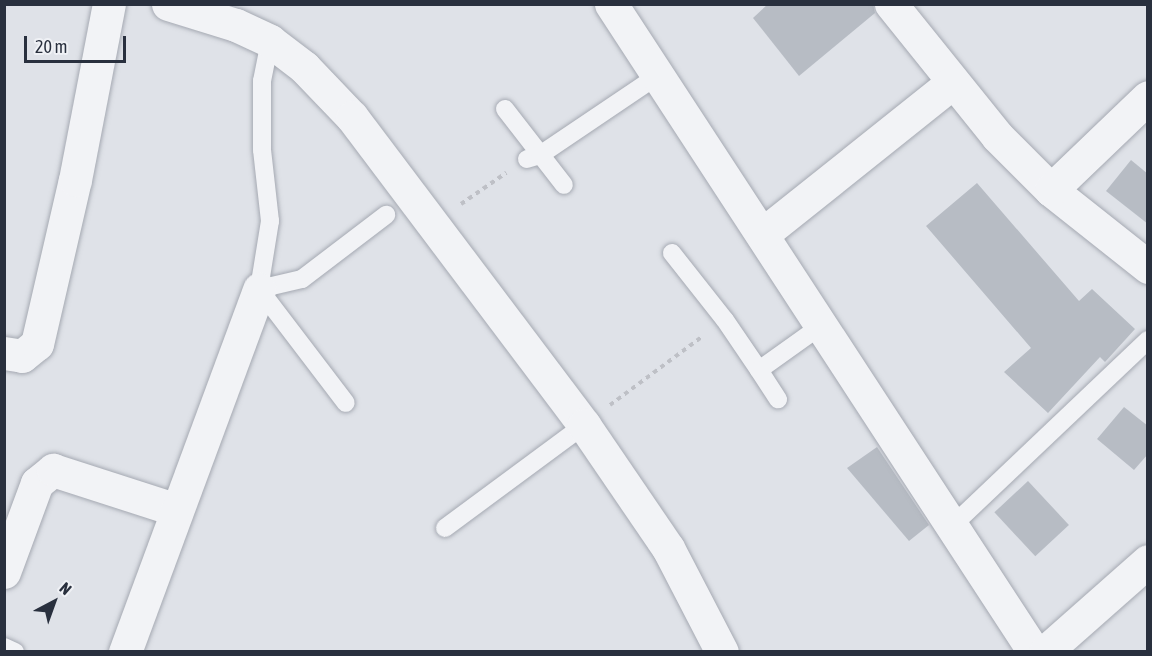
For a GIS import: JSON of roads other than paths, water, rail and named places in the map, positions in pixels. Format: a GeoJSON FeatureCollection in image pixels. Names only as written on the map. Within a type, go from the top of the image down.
{"type":"FeatureCollection","features":[{"type":"Feature","properties":{"kind":"street"},"geometry":{"type":"LineString","coordinates":[[4,353],[22,356],[37,344],[75,180],[109,4]]}},
{"type":"Feature","properties":{"kind":"street"},"geometry":{"type":"LineString","coordinates":[[168,4],[237,15],[304,67],[352,117],[584,425],[668,548],[722,651]]}},
{"type":"Feature","properties":{"kind":"street"},"geometry":{"type":"LineString","coordinates":[[891,4],[952,83],[1051,190],[1148,267]]}},
{"type":"Feature","properties":{"kind":"street"},"geometry":{"type":"LineString","coordinates":[[615,6],[657,76],[764,233],[1034,651]]}},
{"type":"Feature","properties":{"kind":"street"},"geometry":{"type":"LineString","coordinates":[[764,233],[952,83]]}},
{"type":"Feature","properties":{"kind":"street"},"geometry":{"type":"LineString","coordinates":[[1051,190],[1148,97]]}},
{"type":"Feature","properties":{"kind":"street"},"geometry":{"type":"LineString","coordinates":[[125,651],[259,289]]}},
{"type":"Feature","properties":{"kind":"street"},"geometry":{"type":"LineString","coordinates":[[4,572],[37,483],[53,470],[177,510]]}},
{"type":"Feature","properties":{"kind":"street"},"geometry":{"type":"LineString","coordinates":[[1045,651],[1148,561]]}},
{"type":"Feature","properties":{"kind":"lane"},"geometry":{"type":"LineString","coordinates":[[270,41],[262,81],[262,150],[270,221],[259,289],[346,404]]}},
{"type":"Feature","properties":{"kind":"lane"},"geometry":{"type":"LineString","coordinates":[[533,157],[657,76]]}},
{"type":"Feature","properties":{"kind":"lane"},"geometry":{"type":"LineString","coordinates":[[505,109],[533,157],[564,185]]}},
{"type":"Feature","properties":{"kind":"lane"},"geometry":{"type":"LineString","coordinates":[[259,289],[302,279],[386,215]]}},
{"type":"Feature","properties":{"kind":"lane"},"geometry":{"type":"LineString","coordinates":[[672,252],[725,320],[778,399]]}},
{"type":"Feature","properties":{"kind":"lane"},"geometry":{"type":"LineString","coordinates":[[759,370],[822,325]]}},
{"type":"Feature","properties":{"kind":"lane"},"geometry":{"type":"LineString","coordinates":[[954,525],[1148,340]]}},
{"type":"Feature","properties":{"kind":"lane"},"geometry":{"type":"LineString","coordinates":[[445,528],[584,425]]}},
{"type":"Feature","properties":{"kind":"lane"},"geometry":{"type":"LineString","coordinates":[[4,647],[15,651]]}}]}
